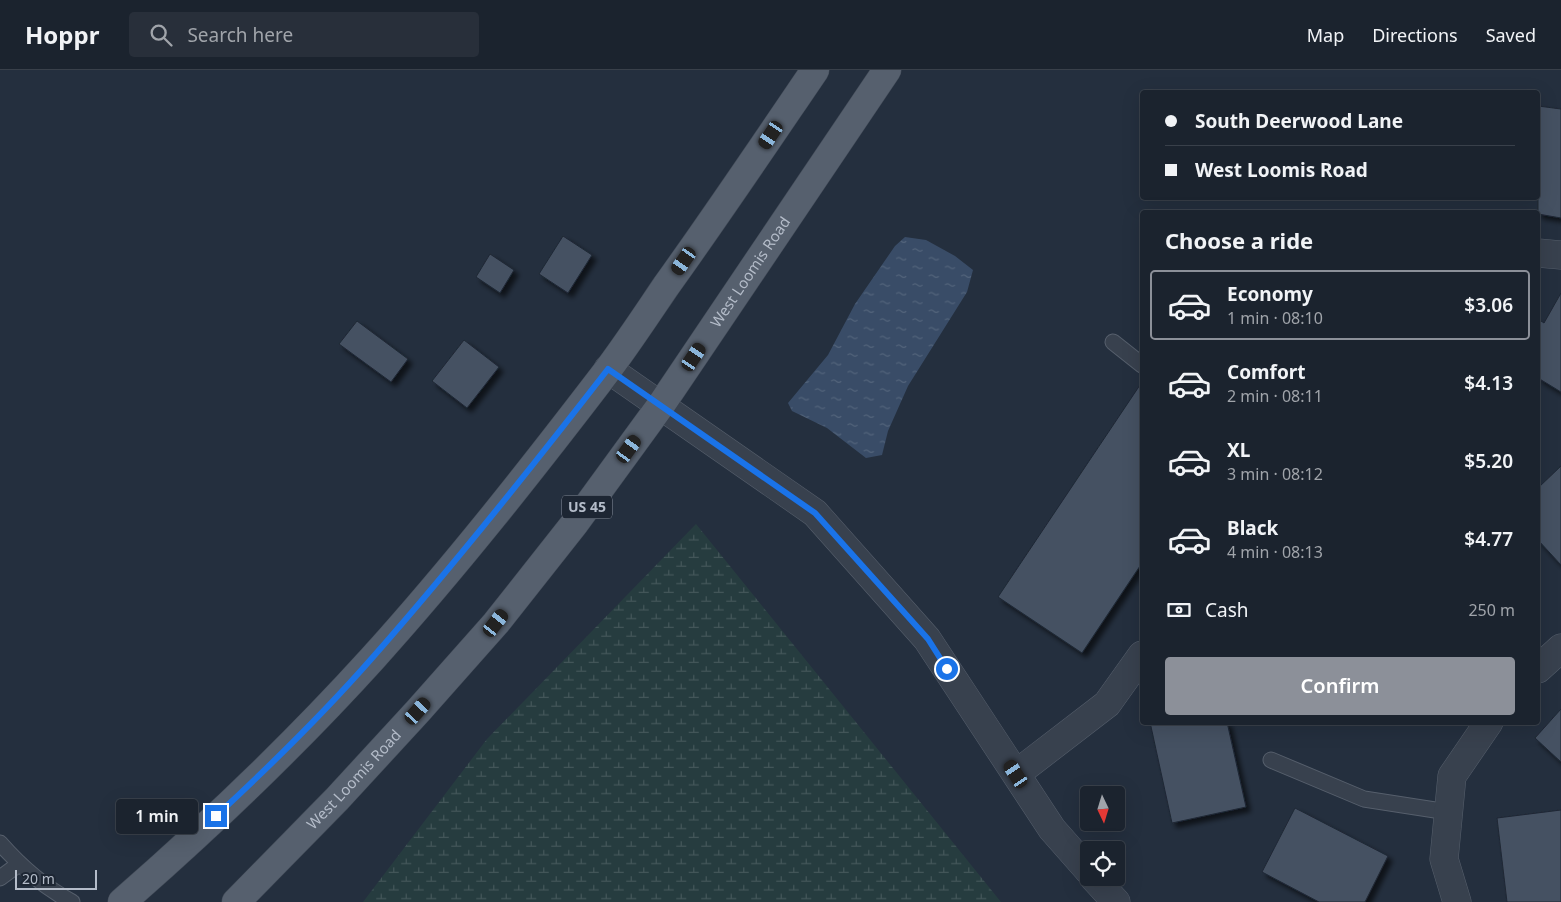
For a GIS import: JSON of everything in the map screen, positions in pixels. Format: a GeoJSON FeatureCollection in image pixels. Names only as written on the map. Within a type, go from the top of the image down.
{"type":"FeatureCollection","features":[{"type":"Feature","properties":{"kind":"main road"},"geometry":{"type":"LineString","coordinates":[[122,902],[270,766],[372,659],[455,562],[522,480],[608,369],[727,200],[815,70]]}},
{"type":"Feature","properties":{"kind":"main road","name":"West Loomis Road"},"geometry":{"type":"LineString","coordinates":[[236,902],[338,799],[496,623],[575,524],[661,405],[887,70]]}},
{"type":"Feature","properties":{"kind":"main road"},"geometry":{"type":"LineString","coordinates":[[131,902],[162,867]]}},
{"type":"Feature","properties":{"kind":"street"},"geometry":{"type":"LineString","coordinates":[[1540,253],[1561,255]]}},
{"type":"Feature","properties":{"kind":"street"},"geometry":{"type":"LineString","coordinates":[[608,369],[815,513],[928,639],[1052,829],[1080,861]]}},
{"type":"Feature","properties":{"kind":"street"},"geometry":{"type":"LineString","coordinates":[[1540,667],[1561,648]]}},
{"type":"Feature","properties":{"kind":"street"},"geometry":{"type":"LineString","coordinates":[[1016,774],[1107,704],[1140,658]]}},
{"type":"Feature","properties":{"kind":"street"},"geometry":{"type":"LineString","coordinates":[[1458,902],[1444,859],[1452,776],[1487,725]]}},
{"type":"Feature","properties":{"kind":"street"},"geometry":{"type":"LineString","coordinates":[[1101,886],[1116,902]]}},
{"type":"Feature","properties":{"kind":"lane"},"geometry":{"type":"LineString","coordinates":[[1113,342],[1140,363]]}},
{"type":"Feature","properties":{"kind":"lane"},"geometry":{"type":"LineString","coordinates":[[1271,760],[1364,799],[1448,812]]}},
{"type":"Feature","properties":{"kind":"lane"},"geometry":{"type":"LineString","coordinates":[[0,843],[18,864],[55,893],[72,902]]}},
{"type":"Feature","properties":{"kind":"lane"},"geometry":{"type":"LineString","coordinates":[[0,878],[18,864]]}},
{"type":"Feature","properties":{"kind":"green space"},"geometry":{"type":"Polygon","coordinates":[[[696,524],[1001,902],[363,902],[487,739],[696,524]]]}},
{"type":"Feature","properties":{"kind":"water"},"geometry":{"type":"Polygon","coordinates":[[[905,237],[926,240],[955,256],[973,270],[967,292],[908,386],[888,431],[882,455],[866,458],[827,428],[792,411],[788,403],[828,355],[855,304],[895,246],[905,237]]]}},
{"type":"Feature","properties":{"kind":"building"},"geometry":{"type":"Polygon","coordinates":[[[1540,106],[1561,109],[1561,218],[1540,214],[1540,210],[1538,210],[1538,200],[1540,200],[1540,106]]]}},
{"type":"Feature","properties":{"kind":"building"},"geometry":{"type":"Polygon","coordinates":[[[563,236],[592,255],[568,293],[539,274],[563,236]]]}},
{"type":"Feature","properties":{"kind":"building"},"geometry":{"type":"Polygon","coordinates":[[[490,254],[514,270],[500,293],[476,277],[490,254]]]}},
{"type":"Feature","properties":{"kind":"building"},"geometry":{"type":"Polygon","coordinates":[[[1561,293],[1561,392],[1540,379],[1540,320],[1544,323],[1561,293]]]}},
{"type":"Feature","properties":{"kind":"building"},"geometry":{"type":"Polygon","coordinates":[[[357,321],[408,359],[391,382],[339,344],[357,321]]]}},
{"type":"Feature","properties":{"kind":"building"},"geometry":{"type":"Polygon","coordinates":[[[464,340],[499,367],[467,408],[432,381],[464,340]]]}},
{"type":"Feature","properties":{"kind":"building"},"geometry":{"type":"Polygon","coordinates":[[[1140,385],[1140,566],[1082,653],[998,597],[1140,385]]]}},
{"type":"Feature","properties":{"kind":"building"},"geometry":{"type":"Polygon","coordinates":[[[1561,466],[1561,565],[1540,542],[1540,486],[1561,466]]]}},
{"type":"Feature","properties":{"kind":"building"},"geometry":{"type":"Polygon","coordinates":[[[1561,709],[1561,762],[1535,738],[1561,709]]]}},
{"type":"Feature","properties":{"kind":"building"},"geometry":{"type":"Polygon","coordinates":[[[1151,725],[1228,725],[1246,807],[1172,823],[1151,725]]]}},
{"type":"Feature","properties":{"kind":"building"},"geometry":{"type":"Polygon","coordinates":[[[1295,808],[1388,856],[1365,902],[1319,902],[1262,872],[1295,808]]]}},
{"type":"Feature","properties":{"kind":"building"},"geometry":{"type":"Polygon","coordinates":[[[1561,810],[1561,902],[1507,902],[1497,818],[1561,810]]]}},
{"type":"Feature","properties":{"kind":"route"},"geometry":{"type":"LineString","coordinates":[[216,816],[270,766],[372,659],[455,562],[608,369],[815,513],[928,639],[947,669]]}}]}
